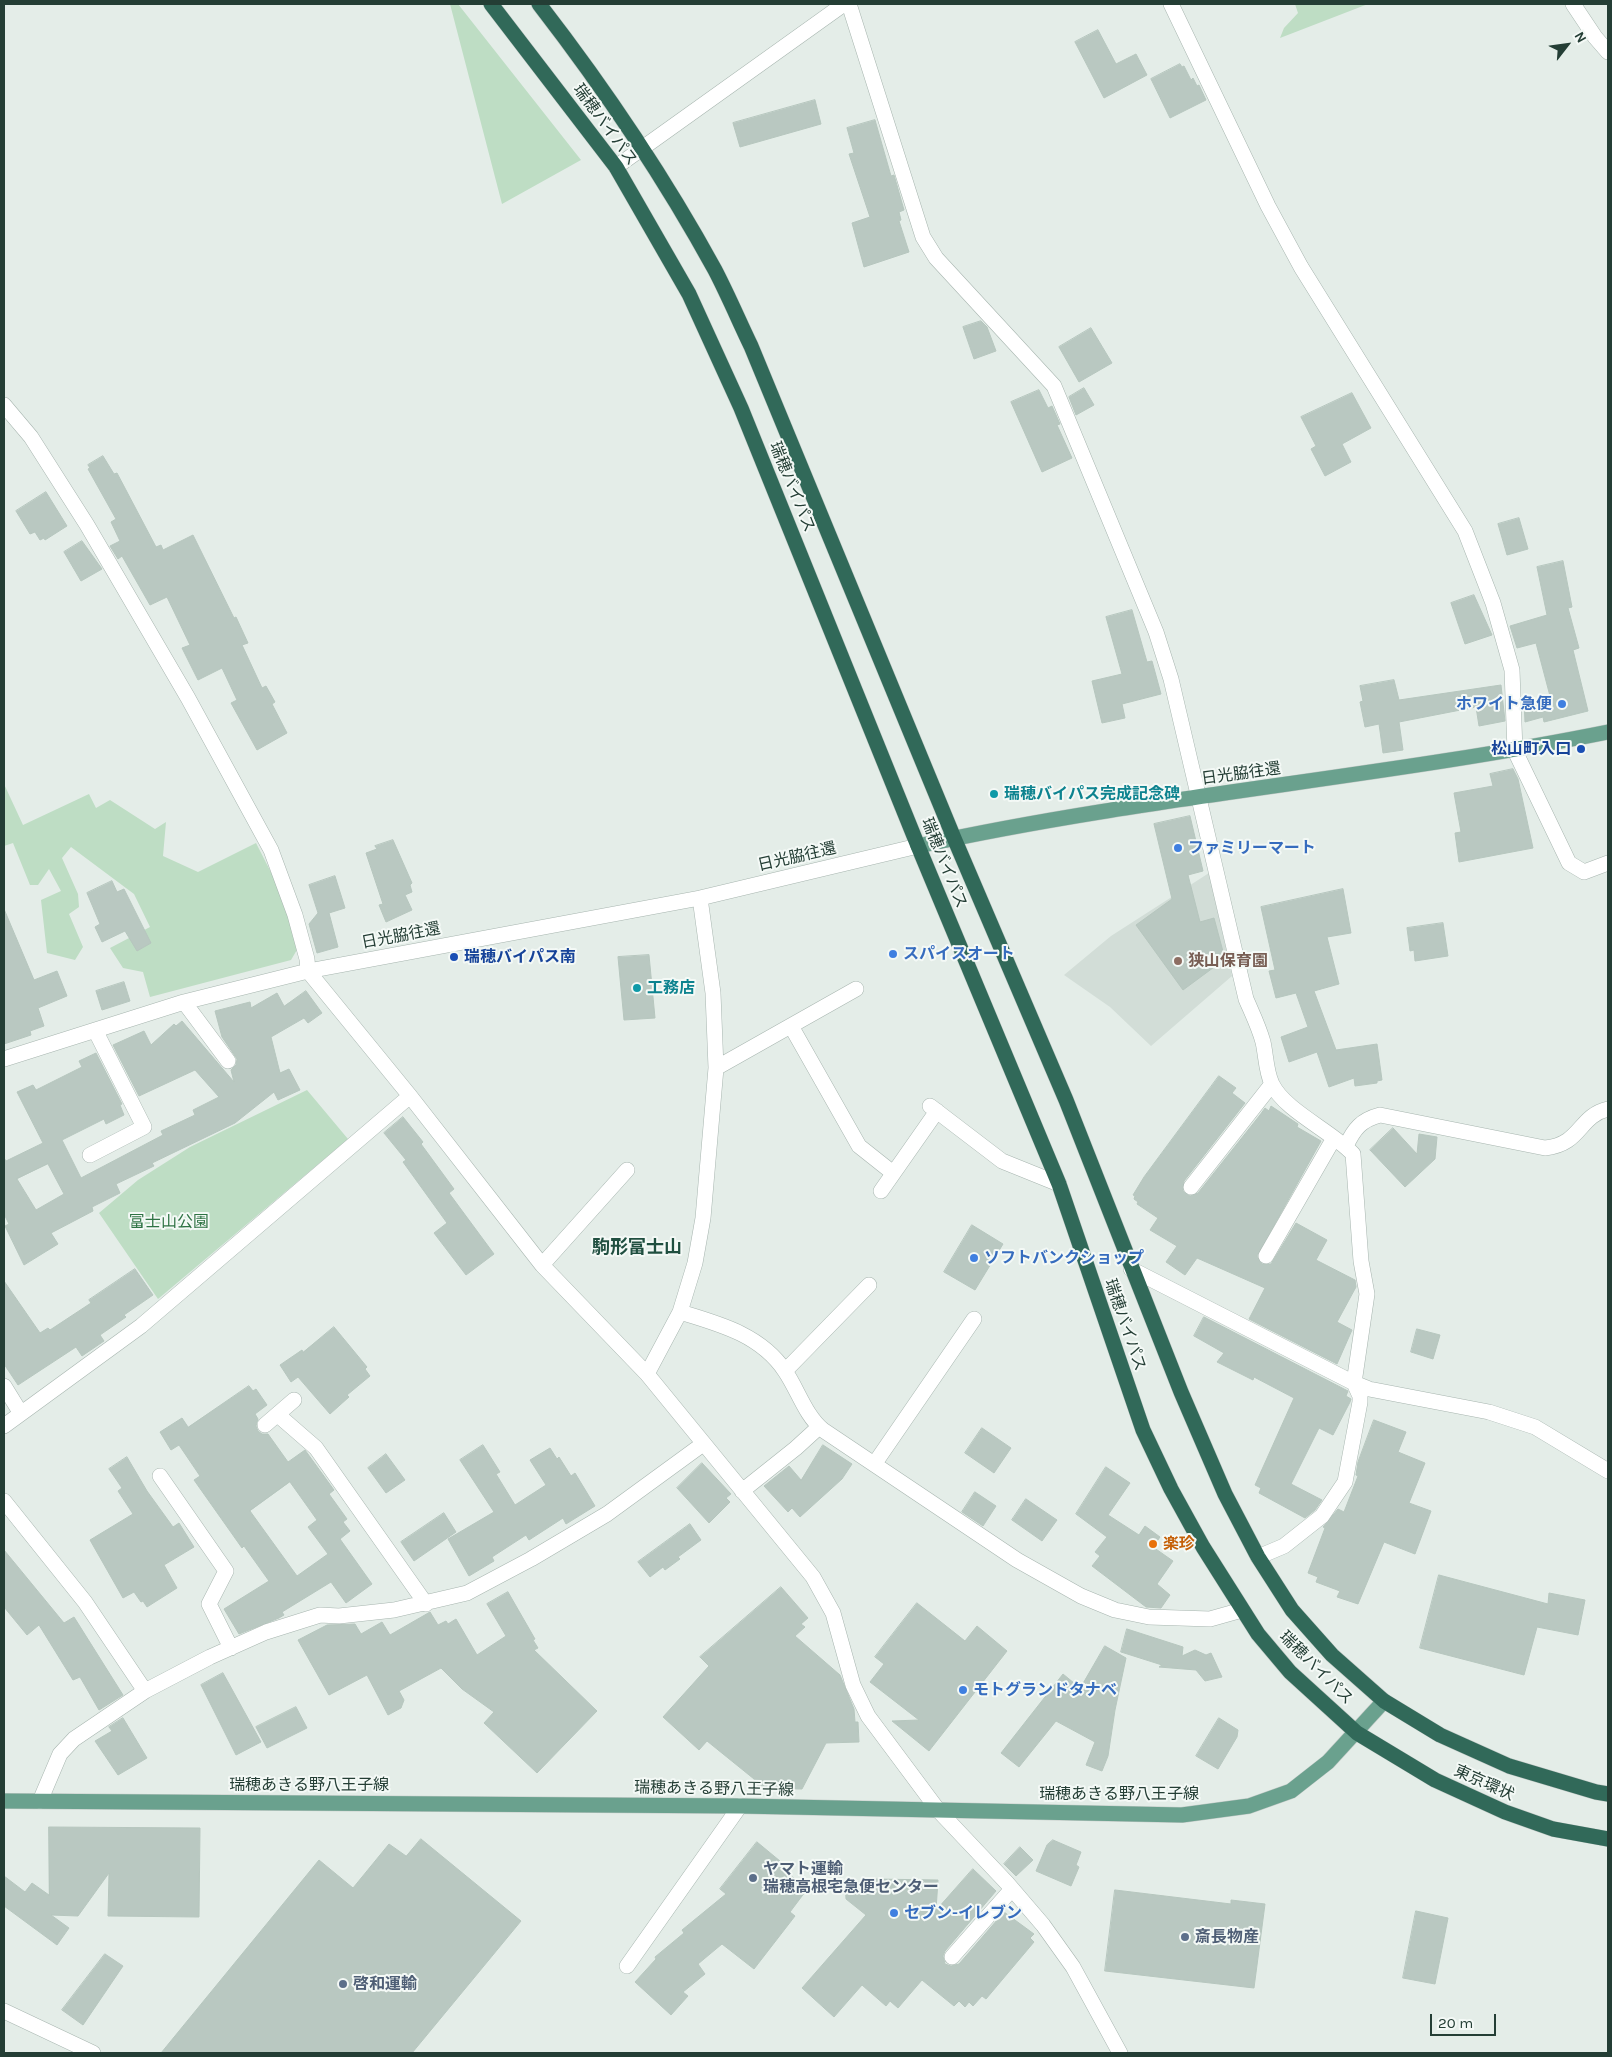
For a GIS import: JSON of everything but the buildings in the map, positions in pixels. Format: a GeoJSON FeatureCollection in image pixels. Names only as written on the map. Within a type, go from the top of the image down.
{"type":"FeatureCollection","features":[{"type":"Feature","properties":{"kind":"highway","name":"瑞穂バイパス"},"geometry":{"type":"LineString","coordinates":[[491,4],[616,167],[689,294],[741,408],[918,846],[1059,1184],[1143,1430],[1176,1498],[1258,1634],[1290,1672],[1357,1733]]}},
{"type":"Feature","properties":{"kind":"highway","name":"瑞穂バイパス"},"geometry":{"type":"LineString","coordinates":[[539,4],[570,44],[643,148],[715,271],[751,346],[954,838],[1066,1100],[1131,1269],[1222,1485],[1258,1557],[1292,1610],[1332,1655],[1384,1701]]}},
{"type":"Feature","properties":{"kind":"highway","name":"東京環状"},"geometry":{"type":"LineString","coordinates":[[1384,1701],[1440,1735],[1509,1766],[1608,1794]]}},
{"type":"Feature","properties":{"kind":"highway","name":"東京環状"},"geometry":{"type":"LineString","coordinates":[[1357,1733],[1435,1780],[1505,1812],[1553,1828],[1608,1839]]}},
{"type":"Feature","properties":{"kind":"main road","name":"日光脇往還"},"geometry":{"type":"LineString","coordinates":[[918,846],[1010,827],[1515,751],[1608,732]]}},
{"type":"Feature","properties":{"kind":"main road","name":"瑞穂あきる野八王子線"},"geometry":{"type":"LineString","coordinates":[[4,1801],[740,1806],[1182,1815],[1249,1806],[1291,1791],[1328,1762],[1357,1733],[1384,1701]]}},
{"type":"Feature","properties":{"kind":"street"},"geometry":{"type":"LineString","coordinates":[[616,167],[844,4]]}},
{"type":"Feature","properties":{"kind":"street"},"geometry":{"type":"LineString","coordinates":[[850,4],[922,237],[936,258],[1054,386],[1156,632],[1171,679],[1246,999],[1262,1040],[1272,1084],[1308,1120],[1340,1142],[1353,1154],[1361,1261],[1367,1294],[1354,1383],[1360,1396],[1360,1402],[1345,1482],[1322,1516],[1284,1546],[1258,1557]]}},
{"type":"Feature","properties":{"kind":"street"},"geometry":{"type":"LineString","coordinates":[[1171,4],[1268,206],[1297,260],[1465,531],[1493,604],[1512,670],[1515,751],[1568,863],[1584,872],[1608,862]]}},
{"type":"Feature","properties":{"kind":"street"},"geometry":{"type":"LineString","coordinates":[[1573,4],[1595,38],[1608,52]]}},
{"type":"Feature","properties":{"kind":"street"},"geometry":{"type":"LineString","coordinates":[[4,405],[31,438],[86,525],[188,698],[266,842],[285,883],[308,958],[308,971],[410,1096],[542,1266],[647,1374],[813,1577],[834,1613],[854,1685],[868,1716],[938,1810],[1043,1925],[1073,1967],[1120,2053]]}},
{"type":"Feature","properties":{"kind":"street","name":"日光脇往還"},"geometry":{"type":"LineString","coordinates":[[4,1058],[184,1002],[308,971],[700,898],[918,846]]}},
{"type":"Feature","properties":{"kind":"street"},"geometry":{"type":"LineString","coordinates":[[647,1374],[680,1312],[695,1263],[703,1218],[716,1068],[713,993],[700,898]]}},
{"type":"Feature","properties":{"kind":"street"},"geometry":{"type":"LineString","coordinates":[[716,1068],[856,989]]}},
{"type":"Feature","properties":{"kind":"street"},"geometry":{"type":"LineString","coordinates":[[184,1002],[228,1061]]}},
{"type":"Feature","properties":{"kind":"street"},"geometry":{"type":"LineString","coordinates":[[792,1026],[859,1146],[893,1173]]}},
{"type":"Feature","properties":{"kind":"street"},"geometry":{"type":"LineString","coordinates":[[90,1155],[150,1124],[94,1030]]}},
{"type":"Feature","properties":{"kind":"street"},"geometry":{"type":"LineString","coordinates":[[1191,1187],[1272,1084]]}},
{"type":"Feature","properties":{"kind":"street"},"geometry":{"type":"LineString","coordinates":[[4,1426],[20,1412],[141,1326],[410,1096]]}},
{"type":"Feature","properties":{"kind":"street"},"geometry":{"type":"LineString","coordinates":[[881,1191],[934,1108],[1002,1161],[1059,1184]]}},
{"type":"Feature","properties":{"kind":"street"},"geometry":{"type":"LineString","coordinates":[[1266,1256],[1340,1142],[1368,1119],[1380,1116],[1545,1148],[1559,1147],[1572,1139],[1598,1111],[1608,1109]]}},
{"type":"Feature","properties":{"kind":"street"},"geometry":{"type":"LineString","coordinates":[[542,1266],[627,1170]]}},
{"type":"Feature","properties":{"kind":"street"},"geometry":{"type":"LineString","coordinates":[[1131,1269],[1354,1383],[1369,1388],[1489,1412],[1535,1427],[1608,1471]]}},
{"type":"Feature","properties":{"kind":"street"},"geometry":{"type":"LineString","coordinates":[[785,1371],[869,1286]]}},
{"type":"Feature","properties":{"kind":"street"},"geometry":{"type":"LineString","coordinates":[[680,1312],[731,1327],[761,1346],[785,1371],[819,1427],[1017,1560],[1082,1596],[1115,1610],[1149,1617],[1210,1619],[1242,1610]]}},
{"type":"Feature","properties":{"kind":"street"},"geometry":{"type":"LineString","coordinates":[[875,1464],[974,1319]]}},
{"type":"Feature","properties":{"kind":"street"},"geometry":{"type":"LineString","coordinates":[[4,1386],[20,1412]]}},
{"type":"Feature","properties":{"kind":"street"},"geometry":{"type":"LineString","coordinates":[[265,1426],[294,1400]]}},
{"type":"Feature","properties":{"kind":"street"},"geometry":{"type":"LineString","coordinates":[[278,1415],[316,1448],[426,1604]]}},
{"type":"Feature","properties":{"kind":"street"},"geometry":{"type":"LineString","coordinates":[[742,1491],[819,1427]]}},
{"type":"Feature","properties":{"kind":"street"},"geometry":{"type":"LineString","coordinates":[[40,1801],[60,1754],[74,1739],[145,1691],[266,1632],[320,1615],[339,1616],[384,1611],[426,1604],[467,1593],[531,1560],[607,1514],[703,1444]]}},
{"type":"Feature","properties":{"kind":"street"},"geometry":{"type":"LineString","coordinates":[[160,1476],[226,1571],[209,1604],[231,1648]]}},
{"type":"Feature","properties":{"kind":"street"},"geometry":{"type":"LineString","coordinates":[[4,1501],[85,1602],[145,1691]]}},
{"type":"Feature","properties":{"kind":"street"},"geometry":{"type":"LineString","coordinates":[[627,1966],[740,1806]]}},
{"type":"Feature","properties":{"kind":"street"},"geometry":{"type":"LineString","coordinates":[[952,1957],[1012,1889]]}},
{"type":"Feature","properties":{"kind":"street"},"geometry":{"type":"LineString","coordinates":[[4,2011],[93,2053]]}},
{"type":"Feature","properties":{"kind":"shaded area"},"geometry":{"type":"Polygon","coordinates":[[[1209,873],[1232,976],[1151,1046],[1110,1007],[1064,975],[1111,936],[1209,873]]]}},
{"type":"Feature","properties":{"kind":"green space"},"geometry":{"type":"Polygon","coordinates":[[[450,4],[458,4],[581,160],[502,204],[450,4]]]}},
{"type":"Feature","properties":{"kind":"green space"},"geometry":{"type":"Polygon","coordinates":[[[1295,4],[1368,4],[1280,38],[1284,28],[1298,13],[1295,4]]]}},
{"type":"Feature","properties":{"kind":"green space"},"geometry":{"type":"Polygon","coordinates":[[[4,784],[23,825],[89,794],[96,808],[110,800],[155,829],[166,822],[163,856],[198,872],[256,843],[279,888],[298,948],[291,960],[150,997],[143,972],[123,968],[110,948],[150,927],[134,894],[71,847],[62,858],[78,894],[79,907],[69,914],[83,947],[75,960],[47,953],[41,900],[61,891],[49,869],[38,885],[30,885],[13,843],[4,846],[4,784]]]}},
{"type":"Feature","properties":{"kind":"green space","name":"富士山公園"},"geometry":{"type":"Polygon","coordinates":[[[307,1090],[348,1139],[158,1299],[99,1213],[138,1180],[190,1147],[307,1090]]]}},
{"type":"Feature","properties":{"kind":"place","name":"ホワイト急便"},"geometry":{"type":"Point","coordinates":[1562,704]}},
{"type":"Feature","properties":{"kind":"place","name":"松山町入口"},"geometry":{"type":"Point","coordinates":[1581,749]}},
{"type":"Feature","properties":{"kind":"place","name":"瑞穂バイパス完成記念碑"},"geometry":{"type":"Point","coordinates":[994,794]}},
{"type":"Feature","properties":{"kind":"place","name":"ファミリーマート"},"geometry":{"type":"Point","coordinates":[1178,848]}},
{"type":"Feature","properties":{"kind":"place","name":"スパイスオート"},"geometry":{"type":"Point","coordinates":[893,954]}},
{"type":"Feature","properties":{"kind":"place","name":"瑞穂バイパス南"},"geometry":{"type":"Point","coordinates":[454,957]}},
{"type":"Feature","properties":{"kind":"place","name":"狭山保育園"},"geometry":{"type":"Point","coordinates":[1178,961]}},
{"type":"Feature","properties":{"kind":"place","name":"工務店"},"geometry":{"type":"Point","coordinates":[637,988]}},
{"type":"Feature","properties":{"kind":"place","name":"ソフトバンクショップ"},"geometry":{"type":"Point","coordinates":[974,1258]}},
{"type":"Feature","properties":{"kind":"place","name":"楽珍"},"geometry":{"type":"Point","coordinates":[1153,1544]}},
{"type":"Feature","properties":{"kind":"place","name":"モトグランドタナベ"},"geometry":{"type":"Point","coordinates":[963,1690]}},
{"type":"Feature","properties":{"kind":"place","name":"ヤマト運輸 瑞穂高根宅急便センター"},"geometry":{"type":"Point","coordinates":[753,1878]}},
{"type":"Feature","properties":{"kind":"place","name":"セブン-イレブン"},"geometry":{"type":"Point","coordinates":[894,1913]}},
{"type":"Feature","properties":{"kind":"place","name":"斎長物産"},"geometry":{"type":"Point","coordinates":[1185,1937]}},
{"type":"Feature","properties":{"kind":"place","name":"啓和運輸"},"geometry":{"type":"Point","coordinates":[343,1984]}},
{"type":"Feature","properties":{"kind":"district","name":"駒形富士山"},"geometry":{"type":"Point","coordinates":[637,1248]}}]}
